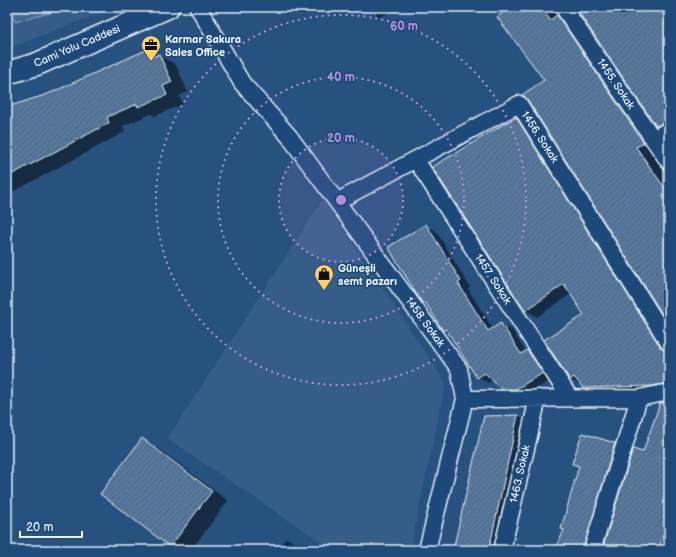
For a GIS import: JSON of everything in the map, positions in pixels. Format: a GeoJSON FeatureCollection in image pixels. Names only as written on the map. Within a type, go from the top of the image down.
{"type":"FeatureCollection","features":[{"type":"Feature","properties":{"kind":"street","name":"Cami Yolu Caddesi"},"geometry":{"type":"LineString","coordinates":[[7,73],[37,64],[168,7]]}},
{"type":"Feature","properties":{"kind":"street","name":"1458. Sokak"},"geometry":{"type":"LineString","coordinates":[[198,7],[242,83],[289,136],[459,368],[465,399],[427,550]]}},
{"type":"Feature","properties":{"kind":"street","name":"1455. Sokak"},"geometry":{"type":"LineString","coordinates":[[563,7],[669,162]]}},
{"type":"Feature","properties":{"kind":"street","name":"1456. Sokak"},"geometry":{"type":"LineString","coordinates":[[338,201],[519,104],[669,343]]}},
{"type":"Feature","properties":{"kind":"street"},"geometry":{"type":"LineString","coordinates":[[653,139],[669,130]]}},
{"type":"Feature","properties":{"kind":"street","name":"1457. Sokak"},"geometry":{"type":"LineString","coordinates":[[416,160],[570,398]]}},
{"type":"Feature","properties":{"kind":"street"},"geometry":{"type":"LineString","coordinates":[[465,399],[639,398],[669,392]]}},
{"type":"Feature","properties":{"kind":"street","name":"1463. Sokak"},"geometry":{"type":"LineString","coordinates":[[502,550],[538,398]]}},
{"type":"Feature","properties":{"kind":"street"},"geometry":{"type":"LineString","coordinates":[[592,550],[639,398]]}},
{"type":"Feature","properties":{"kind":"shaded area"},"geometry":{"type":"Polygon","coordinates":[[[7,7],[116,7],[7,49],[7,7]]]}},
{"type":"Feature","properties":{"kind":"shaded area"},"geometry":{"type":"Polygon","coordinates":[[[11,7],[72,7],[15,22],[11,7]]]}},
{"type":"Feature","properties":{"kind":"shaded area","name":"Güneşli semt pazarı"},"geometry":{"type":"Polygon","coordinates":[[[323,199],[446,383],[410,550],[333,550],[167,439],[323,199]]]}},
{"type":"Feature","properties":{"kind":"building"},"geometry":{"type":"Polygon","coordinates":[[[511,7],[541,7],[550,20],[557,15],[644,143],[636,147],[669,194],[669,325],[527,99],[522,95],[544,80],[497,17],[511,7]]]}},
{"type":"Feature","properties":{"kind":"building"},"geometry":{"type":"Polygon","coordinates":[[[575,7],[658,7],[669,23],[669,121],[656,126],[575,7]]]}},
{"type":"Feature","properties":{"kind":"building"},"geometry":{"type":"Polygon","coordinates":[[[146,50],[150,58],[159,54],[172,82],[163,86],[167,95],[138,107],[137,104],[107,117],[109,123],[7,177],[7,107],[48,94],[146,50]]]}},
{"type":"Feature","properties":{"kind":"building"},"geometry":{"type":"Polygon","coordinates":[[[516,117],[661,348],[669,352],[669,383],[652,386],[583,388],[574,377],[570,380],[544,340],[584,315],[564,284],[525,311],[432,167],[516,117]]]}},
{"type":"Feature","properties":{"kind":"building"},"geometry":{"type":"Polygon","coordinates":[[[426,224],[461,281],[458,283],[488,331],[501,323],[521,354],[527,350],[543,373],[516,389],[501,389],[485,373],[477,378],[446,329],[443,331],[426,303],[422,303],[388,247],[426,224]]]}},
{"type":"Feature","properties":{"kind":"building"},"geometry":{"type":"Polygon","coordinates":[[[669,402],[669,515],[659,550],[602,550],[633,449],[643,452],[660,403],[669,402]]]}},
{"type":"Feature","properties":{"kind":"building"},"geometry":{"type":"Polygon","coordinates":[[[518,415],[489,550],[453,550],[484,416],[518,415]]]}},
{"type":"Feature","properties":{"kind":"building"},"geometry":{"type":"Polygon","coordinates":[[[582,433],[615,443],[583,550],[555,550],[564,530],[561,529],[579,466],[572,464],[582,433]]]}},
{"type":"Feature","properties":{"kind":"building"},"geometry":{"type":"Polygon","coordinates":[[[142,438],[212,491],[170,547],[100,494],[142,438]]]}},
{"type":"Feature","properties":{"kind":"place","name":"Karmar Sakura Sales Office"},"geometry":{"type":"Point","coordinates":[151,62]}},
{"type":"Feature","properties":{"kind":"place","name":"Güneşli semt pazarı"},"geometry":{"type":"Point","coordinates":[324,291]}}]}
